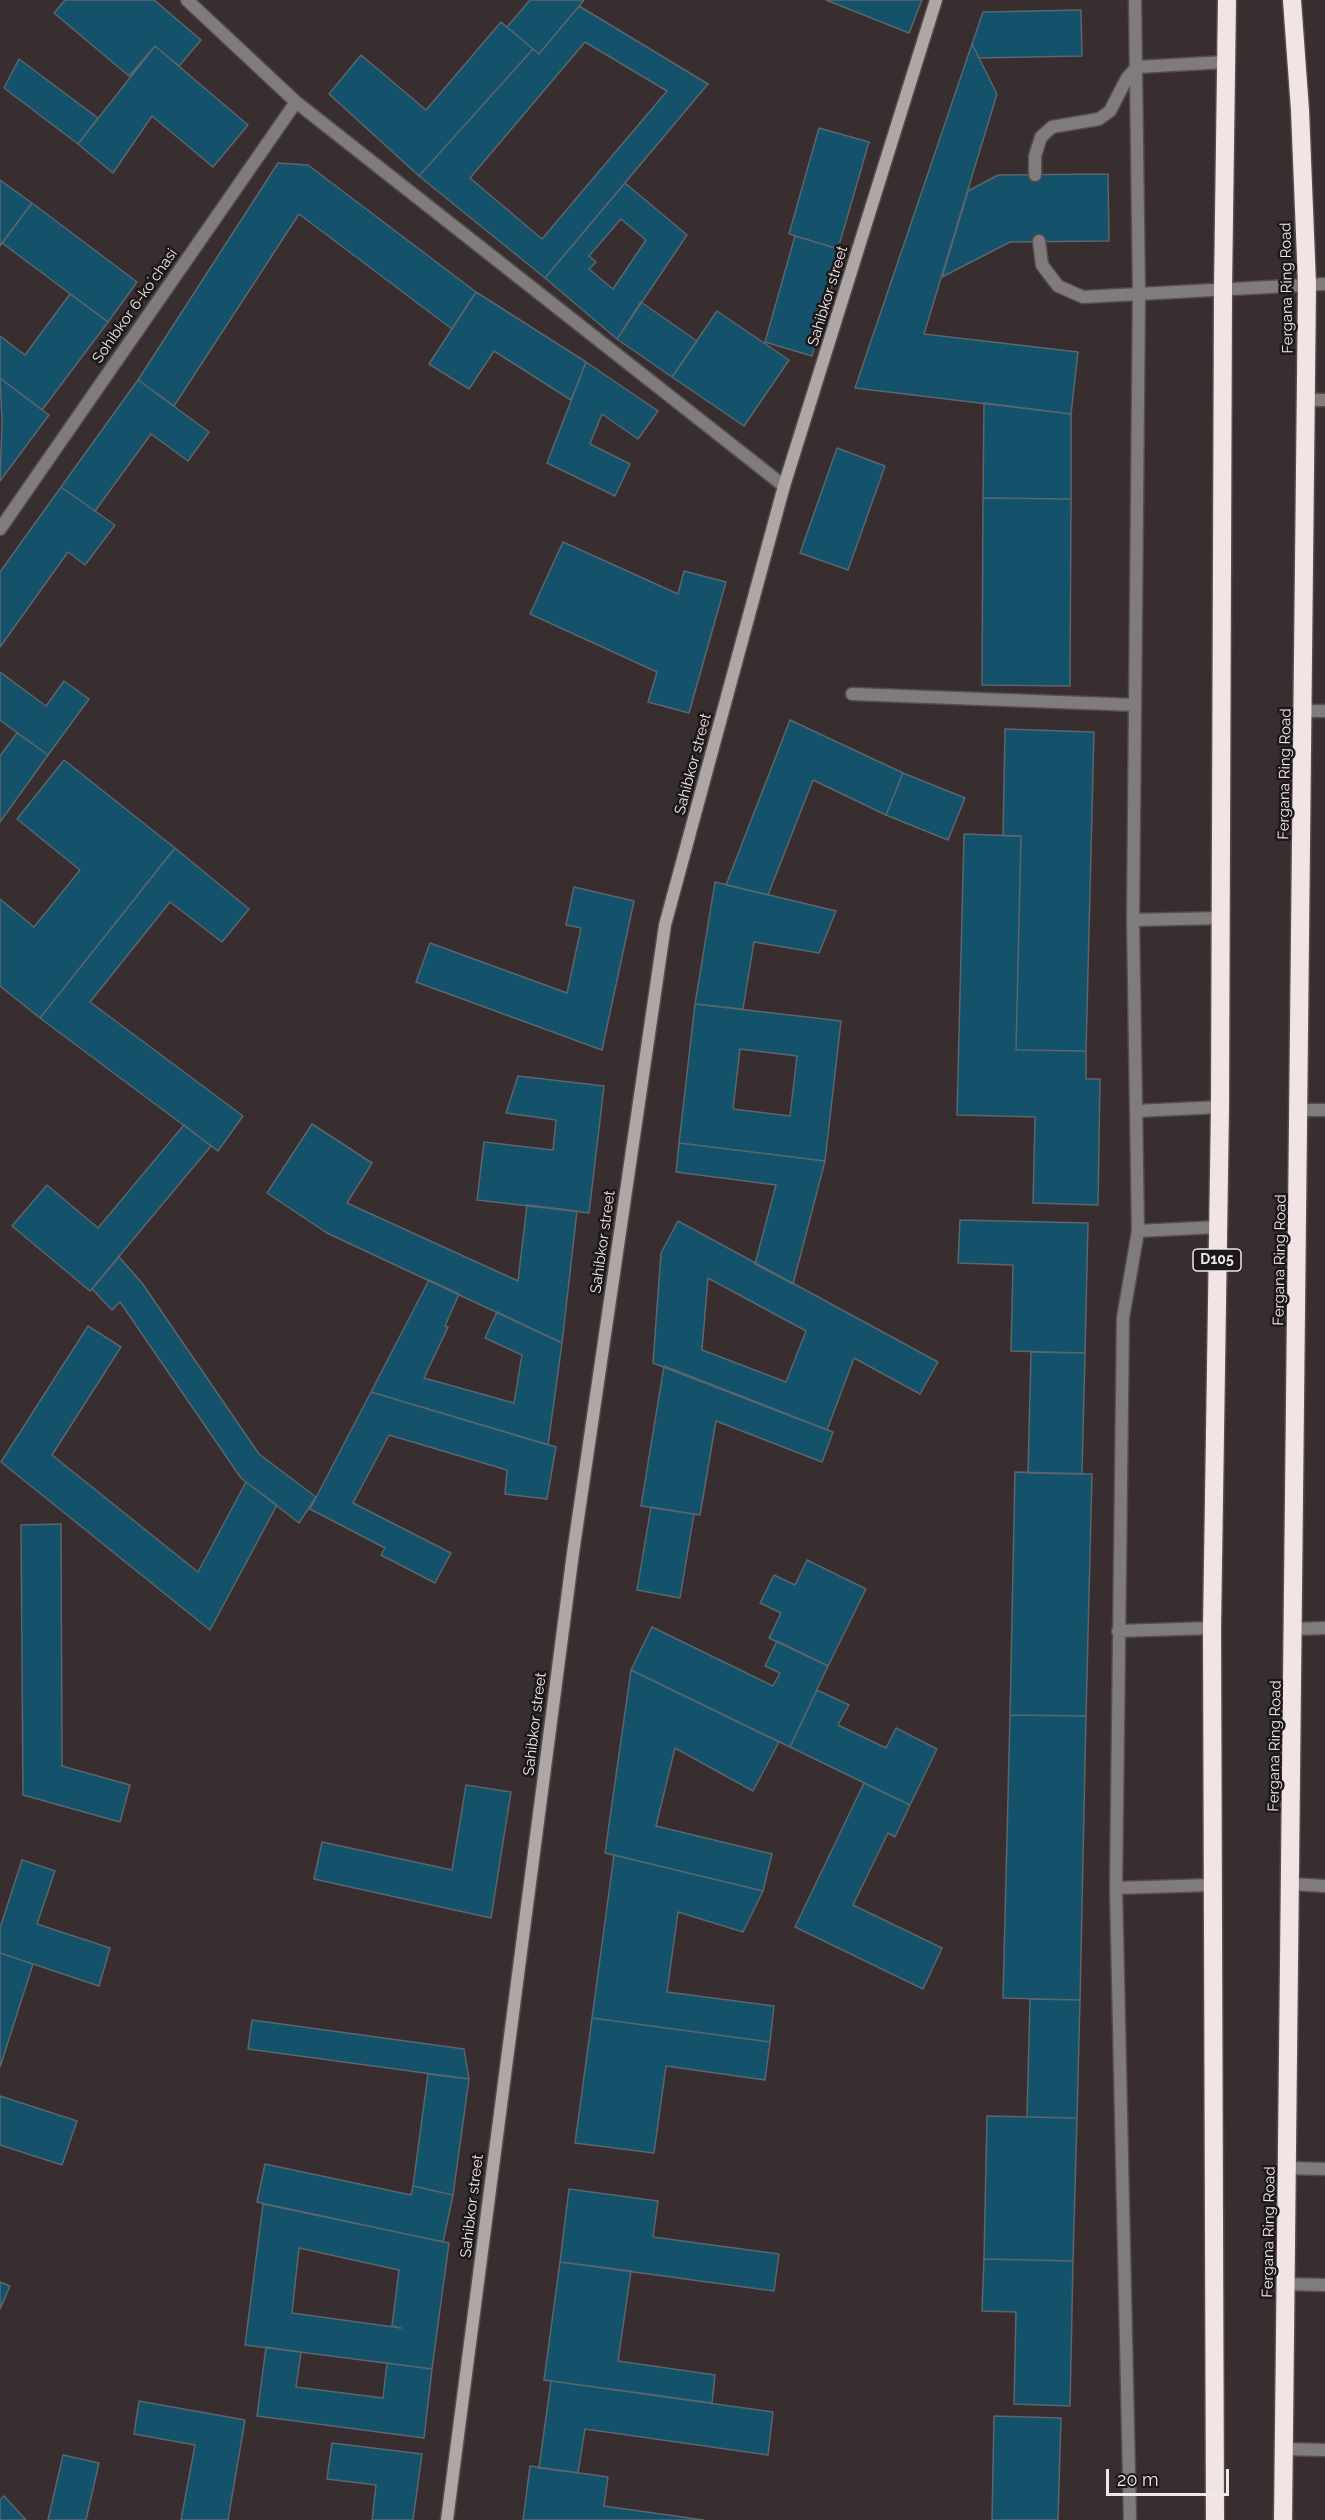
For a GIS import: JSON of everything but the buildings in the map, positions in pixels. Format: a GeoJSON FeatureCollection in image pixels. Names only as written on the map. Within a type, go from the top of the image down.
{"type":"FeatureCollection","features":[{"type":"Feature","properties":{"kind":"highway","name":"D105"},"geometry":{"type":"LineString","coordinates":[[1215,2520],[1211,1885],[1212,1628],[1220,1107],[1223,289],[1227,0]]}},
{"type":"Feature","properties":{"kind":"highway","name":"Fergana Ring Road"},"geometry":{"type":"LineString","coordinates":[[1283,2520],[1306,400],[1316,284],[1292,0]]}},
{"type":"Feature","properties":{"kind":"street"},"geometry":{"type":"LineString","coordinates":[[187,0],[296,102],[784,486]]}},
{"type":"Feature","properties":{"kind":"street","name":"Sahibkor street"},"geometry":{"type":"LineString","coordinates":[[447,2520],[573,1553],[665,925],[784,486],[936,0]]}},
{"type":"Feature","properties":{"kind":"street"},"geometry":{"type":"LineString","coordinates":[[1130,2520],[1116,1888],[1123,1318],[1138,1231],[1132,920],[1139,293],[1135,0]]}},
{"type":"Feature","properties":{"kind":"street"},"geometry":{"type":"LineString","coordinates":[[1035,175],[1035,156],[1041,137],[1052,127],[1099,119],[1110,111],[1127,78],[1137,67],[1226,62]]}},
{"type":"Feature","properties":{"kind":"street","name":"Sohibkor 6-koʼchasi"},"geometry":{"type":"LineString","coordinates":[[0,529],[296,102]]}},
{"type":"Feature","properties":{"kind":"street"},"geometry":{"type":"LineString","coordinates":[[1039,242],[1042,265],[1058,286],[1083,297],[1316,284]]}},
{"type":"Feature","properties":{"kind":"street"},"geometry":{"type":"LineString","coordinates":[[1306,400],[1325,399]]}},
{"type":"Feature","properties":{"kind":"street"},"geometry":{"type":"LineString","coordinates":[[852,694],[1135,705]]}},
{"type":"Feature","properties":{"kind":"street"},"geometry":{"type":"LineString","coordinates":[[1304,711],[1325,711]]}},
{"type":"Feature","properties":{"kind":"street"},"geometry":{"type":"LineString","coordinates":[[1132,920],[1221,918]]}},
{"type":"Feature","properties":{"kind":"street"},"geometry":{"type":"LineString","coordinates":[[1136,1112],[1220,1107]]}},
{"type":"Feature","properties":{"kind":"street"},"geometry":{"type":"LineString","coordinates":[[1300,1110],[1325,1110]]}},
{"type":"Feature","properties":{"kind":"street"},"geometry":{"type":"LineString","coordinates":[[1138,1231],[1218,1227]]}},
{"type":"Feature","properties":{"kind":"street"},"geometry":{"type":"LineString","coordinates":[[1118,1631],[1212,1628]]}},
{"type":"Feature","properties":{"kind":"street"},"geometry":{"type":"LineString","coordinates":[[1294,1629],[1325,1628]]}},
{"type":"Feature","properties":{"kind":"street"},"geometry":{"type":"LineString","coordinates":[[1291,1884],[1325,1886]]}},
{"type":"Feature","properties":{"kind":"street"},"geometry":{"type":"LineString","coordinates":[[1116,1888],[1211,1885]]}},
{"type":"Feature","properties":{"kind":"street"},"geometry":{"type":"LineString","coordinates":[[1288,2168],[1325,2169]]}},
{"type":"Feature","properties":{"kind":"street"},"geometry":{"type":"LineString","coordinates":[[1286,2284],[1325,2285]]}},
{"type":"Feature","properties":{"kind":"street"},"geometry":{"type":"LineString","coordinates":[[1284,2449],[1325,2450]]}}]}
